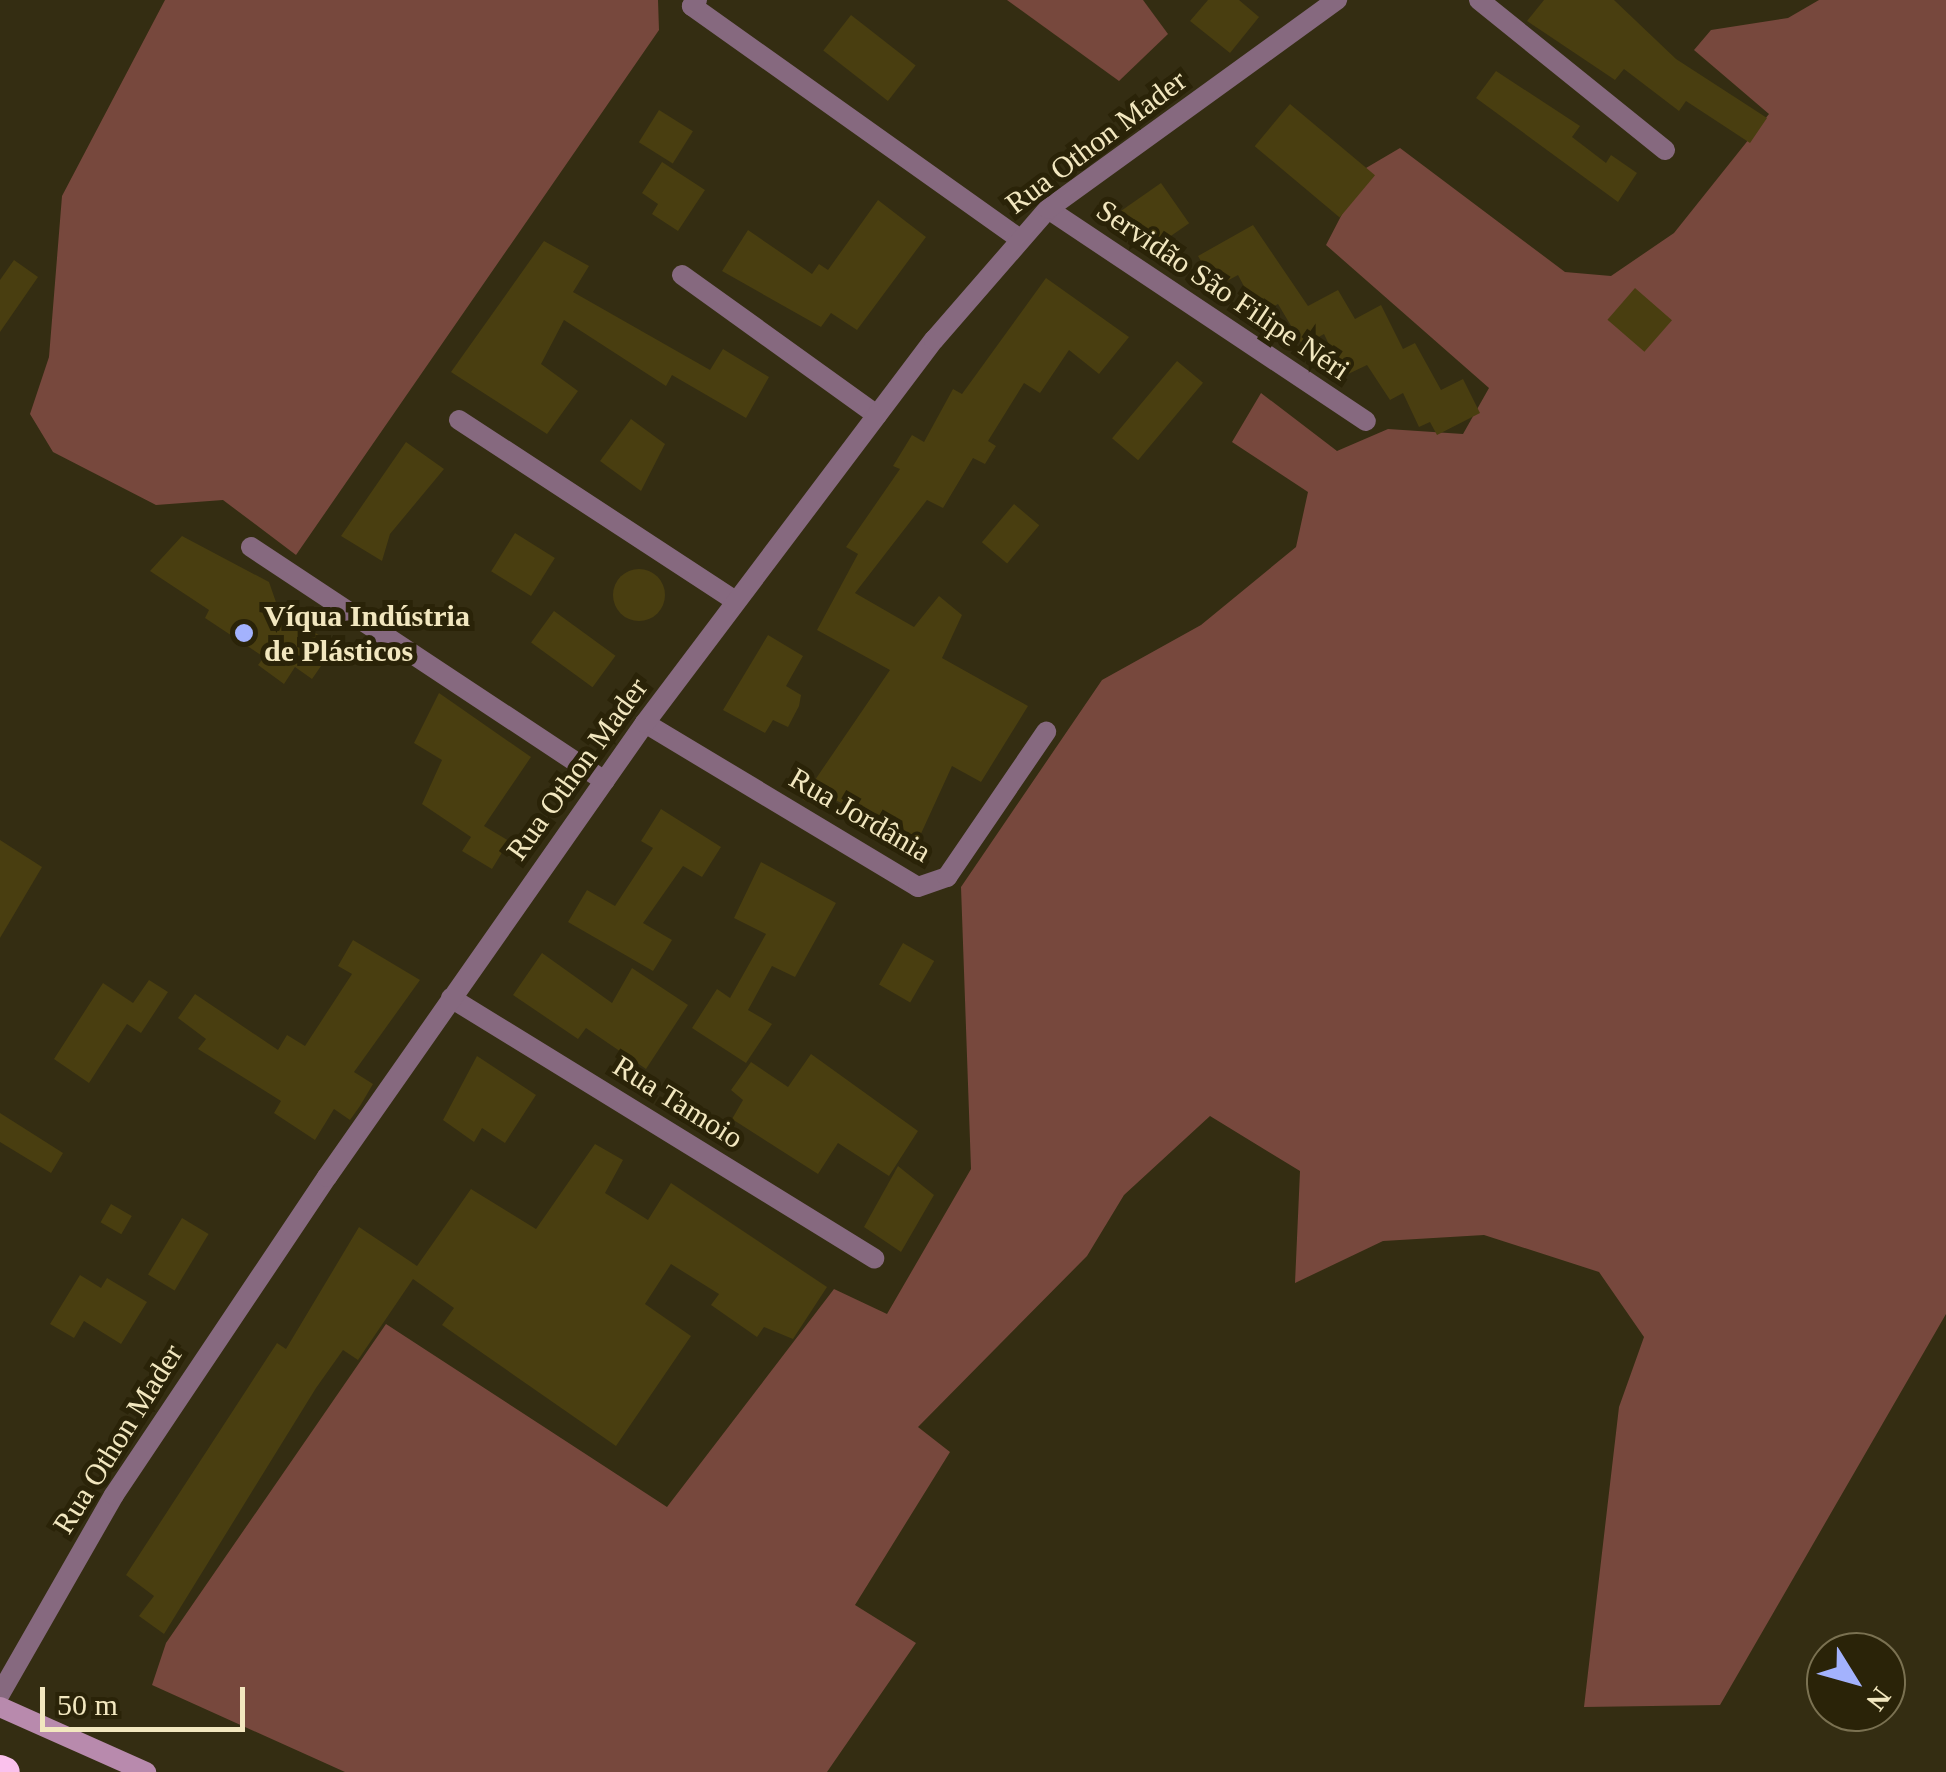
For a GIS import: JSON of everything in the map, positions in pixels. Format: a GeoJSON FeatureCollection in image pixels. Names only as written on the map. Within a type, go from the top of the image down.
{"type":"FeatureCollection","features":[{"type":"Feature","properties":{"kind":"main road"},"geometry":{"type":"LineString","coordinates":[[0,1706],[146,1772]]}},
{"type":"Feature","properties":{"kind":"street"},"geometry":{"type":"LineString","coordinates":[[696,0],[692,6],[1018,237]]}},
{"type":"Feature","properties":{"kind":"street","name":"Rua Othon Mader"},"geometry":{"type":"LineString","coordinates":[[0,1694],[175,1400],[645,723],[876,415],[1018,237],[1048,209],[1338,0]]}},
{"type":"Feature","properties":{"kind":"street"},"geometry":{"type":"LineString","coordinates":[[1479,0],[1665,150]]}},
{"type":"Feature","properties":{"kind":"street","name":"Servidão São Filipe Néri"},"geometry":{"type":"LineString","coordinates":[[1048,209],[1366,421]]}},
{"type":"Feature","properties":{"kind":"street"},"geometry":{"type":"LineString","coordinates":[[682,274],[876,415]]}},
{"type":"Feature","properties":{"kind":"street"},"geometry":{"type":"LineString","coordinates":[[458,420],[736,601]]}},
{"type":"Feature","properties":{"kind":"street"},"geometry":{"type":"LineString","coordinates":[[251,546],[604,781]]}},
{"type":"Feature","properties":{"kind":"street","name":"Rua Jordânia"},"geometry":{"type":"LineString","coordinates":[[645,723],[918,887],[947,876],[1046,732]]}},
{"type":"Feature","properties":{"kind":"street","name":"Rua Tamoio"},"geometry":{"type":"LineString","coordinates":[[452,998],[874,1258]]}},
{"type":"Feature","properties":{"kind":"shaded area"},"geometry":{"type":"Polygon","coordinates":[[[165,0],[658,0],[659,30],[296,555],[223,500],[156,505],[53,452],[30,414],[49,357],[62,196],[165,0]]]}},
{"type":"Feature","properties":{"kind":"shaded area"},"geometry":{"type":"Polygon","coordinates":[[[1007,0],[1143,0],[1168,34],[1119,81],[1007,0]]]}},
{"type":"Feature","properties":{"kind":"shaded area"},"geometry":{"type":"Polygon","coordinates":[[[1819,0],[1946,0],[1946,1314],[1720,1705],[1584,1707],[1619,1407],[1644,1337],[1599,1272],[1484,1235],[1383,1241],[1295,1283],[1300,1171],[1210,1116],[1124,1195],[1087,1256],[918,1427],[950,1452],[855,1605],[916,1643],[827,1772],[345,1772],[152,1685],[166,1643],[386,1324],[667,1507],[834,1289],[887,1314],[971,1169],[961,887],[1102,680],[1201,625],[1296,547],[1308,492],[1232,442],[1261,393],[1337,451],[1388,429],[1463,434],[1489,388],[1326,245],[1366,168],[1400,148],[1565,272],[1611,276],[1674,233],[1769,114],[1694,50],[1711,30],[1788,18],[1819,0]]]}},
{"type":"Feature","properties":{"kind":"building"},"geometry":{"type":"Polygon","coordinates":[[[1208,0],[1239,0],[1259,17],[1230,53],[1190,21],[1208,0]]]}},
{"type":"Feature","properties":{"kind":"building"},"geometry":{"type":"Polygon","coordinates":[[[1544,0],[1614,0],[1676,59],[1767,118],[1750,143],[1686,101],[1679,111],[1624,69],[1615,80],[1527,21],[1544,0]]]}},
{"type":"Feature","properties":{"kind":"building"},"geometry":{"type":"Polygon","coordinates":[[[851,15],[916,65],[888,101],[823,50],[851,15]]]}},
{"type":"Feature","properties":{"kind":"building"},"geometry":{"type":"Polygon","coordinates":[[[1496,71],[1580,126],[1572,137],[1606,163],[1611,155],[1637,173],[1618,202],[1476,98],[1496,71]]]}},
{"type":"Feature","properties":{"kind":"building"},"geometry":{"type":"Polygon","coordinates":[[[1290,104],[1375,175],[1340,217],[1255,146],[1290,104]]]}},
{"type":"Feature","properties":{"kind":"building"},"geometry":{"type":"Polygon","coordinates":[[[659,110],[693,131],[673,163],[639,142],[659,110]]]}},
{"type":"Feature","properties":{"kind":"building"},"geometry":{"type":"Polygon","coordinates":[[[662,162],[705,190],[678,231],[652,214],[658,204],[642,193],[662,162]]]}},
{"type":"Feature","properties":{"kind":"building"},"geometry":{"type":"Polygon","coordinates":[[[1161,183],[1189,223],[1149,251],[1121,211],[1161,183]]]}},
{"type":"Feature","properties":{"kind":"building"},"geometry":{"type":"Polygon","coordinates":[[[878,200],[926,237],[857,330],[831,313],[821,327],[722,271],[748,230],[812,274],[819,264],[828,270],[878,200]]]}},
{"type":"Feature","properties":{"kind":"building"},"geometry":{"type":"Polygon","coordinates":[[[1253,225],[1308,306],[1338,290],[1355,319],[1381,305],[1403,349],[1415,343],[1441,390],[1463,379],[1480,413],[1437,435],[1430,422],[1419,427],[1403,393],[1390,400],[1367,365],[1344,376],[1324,334],[1303,346],[1278,304],[1259,315],[1238,275],[1216,287],[1198,256],[1253,225]]]}},
{"type":"Feature","properties":{"kind":"building"},"geometry":{"type":"Polygon","coordinates":[[[544,241],[589,266],[573,292],[710,370],[723,349],[769,377],[746,418],[672,375],[666,386],[564,320],[541,364],[578,391],[547,434],[451,372],[544,241]]]}},
{"type":"Feature","properties":{"kind":"building"},"geometry":{"type":"Polygon","coordinates":[[[14,260],[38,277],[0,332],[0,280],[14,260]]]}},
{"type":"Feature","properties":{"kind":"building"},"geometry":{"type":"Polygon","coordinates":[[[1046,278],[1129,337],[1099,374],[1069,350],[1040,393],[1024,383],[988,441],[996,446],[985,464],[973,458],[943,508],[927,500],[855,593],[914,627],[939,596],[962,615],[942,658],[1028,706],[981,782],[952,766],[919,838],[835,800],[829,813],[802,799],[890,670],[817,630],[858,554],[846,547],[900,469],[893,466],[912,435],[924,442],[953,389],[962,394],[1046,278]]]}},
{"type":"Feature","properties":{"kind":"building"},"geometry":{"type":"Polygon","coordinates":[[[1635,288],[1672,320],[1644,352],[1607,320],[1635,288]]]}},
{"type":"Feature","properties":{"kind":"building"},"geometry":{"type":"Polygon","coordinates":[[[1177,361],[1203,383],[1138,460],[1112,438],[1177,361]]]}},
{"type":"Feature","properties":{"kind":"building"},"geometry":{"type":"Polygon","coordinates":[[[631,419],[665,444],[641,491],[600,461],[631,419]]]}},
{"type":"Feature","properties":{"kind":"building"},"geometry":{"type":"Polygon","coordinates":[[[406,442],[444,469],[390,534],[382,561],[341,536],[406,442]]]}},
{"type":"Feature","properties":{"kind":"building"},"geometry":{"type":"Polygon","coordinates":[[[1014,504],[1039,525],[1007,564],[982,542],[1014,504]]]}},
{"type":"Feature","properties":{"kind":"building"},"geometry":{"type":"Polygon","coordinates":[[[515,533],[555,558],[531,596],[491,571],[515,533]]]}},
{"type":"Feature","properties":{"kind":"building","name":"Víqua Indústria de Plásticos"},"geometry":{"type":"Polygon","coordinates":[[[182,536],[269,582],[278,608],[335,646],[312,679],[295,667],[284,684],[258,665],[264,657],[205,618],[209,610],[150,571],[182,536]]]}},
{"type":"Feature","properties":{"kind":"building"},"geometry":{"type":"Polygon","coordinates":[[[639,569],[657,577],[665,595],[657,613],[639,621],[621,613],[613,595],[621,577],[639,569]]]}},
{"type":"Feature","properties":{"kind":"building"},"geometry":{"type":"Polygon","coordinates":[[[554,611],[615,656],[593,687],[531,643],[554,611]]]}},
{"type":"Feature","properties":{"kind":"building"},"geometry":{"type":"Polygon","coordinates":[[[768,635],[803,656],[786,686],[801,695],[799,706],[788,727],[773,720],[765,733],[723,710],[768,635]]]}},
{"type":"Feature","properties":{"kind":"building"},"geometry":{"type":"Polygon","coordinates":[[[439,693],[531,757],[484,826],[509,841],[492,869],[462,851],[471,837],[422,804],[442,760],[414,743],[439,693]]]}},
{"type":"Feature","properties":{"kind":"building"},"geometry":{"type":"Polygon","coordinates":[[[661,809],[721,847],[702,877],[683,866],[643,923],[672,940],[653,971],[568,922],[587,890],[615,906],[653,848],[641,841],[661,809]]]}},
{"type":"Feature","properties":{"kind":"building"},"geometry":{"type":"Polygon","coordinates":[[[0,840],[42,867],[0,938],[0,840]]]}},
{"type":"Feature","properties":{"kind":"building"},"geometry":{"type":"Polygon","coordinates":[[[761,862],[836,903],[795,977],[772,966],[748,1010],[772,1024],[746,1063],[692,1028],[717,989],[730,998],[766,934],[734,918],[761,862]]]}},
{"type":"Feature","properties":{"kind":"building"},"geometry":{"type":"Polygon","coordinates":[[[353,940],[420,980],[354,1072],[373,1084],[360,1106],[350,1120],[334,1109],[315,1140],[274,1113],[281,1101],[198,1049],[206,1039],[178,1018],[195,994],[278,1050],[287,1035],[305,1046],[352,974],[338,966],[353,940]]]}},
{"type":"Feature","properties":{"kind":"building"},"geometry":{"type":"Polygon","coordinates":[[[903,943],[934,961],[910,1003],[879,985],[903,943]]]}},
{"type":"Feature","properties":{"kind":"building"},"geometry":{"type":"Polygon","coordinates":[[[542,953],[612,1003],[632,968],[688,1005],[646,1069],[586,1028],[578,1039],[513,995],[542,953]]]}},
{"type":"Feature","properties":{"kind":"building"},"geometry":{"type":"Polygon","coordinates":[[[149,980],[168,992],[141,1033],[127,1024],[89,1083],[54,1059],[103,983],[133,1003],[149,980]]]}},
{"type":"Feature","properties":{"kind":"building"},"geometry":{"type":"Polygon","coordinates":[[[811,1054],[918,1131],[889,1176],[838,1143],[818,1174],[732,1119],[743,1100],[731,1090],[751,1062],[788,1087],[811,1054]]]}},
{"type":"Feature","properties":{"kind":"building"},"geometry":{"type":"Polygon","coordinates":[[[477,1056],[536,1095],[505,1143],[482,1128],[474,1142],[443,1120],[477,1056]]]}},
{"type":"Feature","properties":{"kind":"building"},"geometry":{"type":"Polygon","coordinates":[[[0,1113],[63,1153],[51,1173],[0,1142],[0,1113]]]}},
{"type":"Feature","properties":{"kind":"building"},"geometry":{"type":"Polygon","coordinates":[[[595,1144],[623,1160],[605,1193],[648,1220],[671,1183],[827,1287],[793,1339],[764,1327],[757,1337],[711,1305],[719,1294],[671,1264],[645,1304],[691,1336],[616,1446],[442,1325],[454,1308],[413,1279],[358,1360],[343,1350],[316,1388],[164,1634],[139,1616],[154,1596],[126,1575],[277,1343],[286,1349],[359,1227],[417,1266],[471,1189],[536,1229],[595,1144]]]}},
{"type":"Feature","properties":{"kind":"building"},"geometry":{"type":"Polygon","coordinates":[[[898,1166],[934,1195],[901,1252],[864,1227],[898,1166]]]}},
{"type":"Feature","properties":{"kind":"building"},"geometry":{"type":"Polygon","coordinates":[[[111,1204],[132,1216],[121,1234],[100,1222],[111,1204]]]}},
{"type":"Feature","properties":{"kind":"building"},"geometry":{"type":"Polygon","coordinates":[[[182,1218],[209,1234],[175,1291],[148,1275],[182,1218]]]}},
{"type":"Feature","properties":{"kind":"building"},"geometry":{"type":"Polygon","coordinates":[[[80,1275],[101,1288],[107,1278],[147,1302],[121,1344],[84,1321],[74,1338],[50,1324],[80,1275]]]}},
{"type":"Feature","properties":{"kind":"place","name":"Víqua Indústria de Plásticos"},"geometry":{"type":"Point","coordinates":[244,633]}}]}
